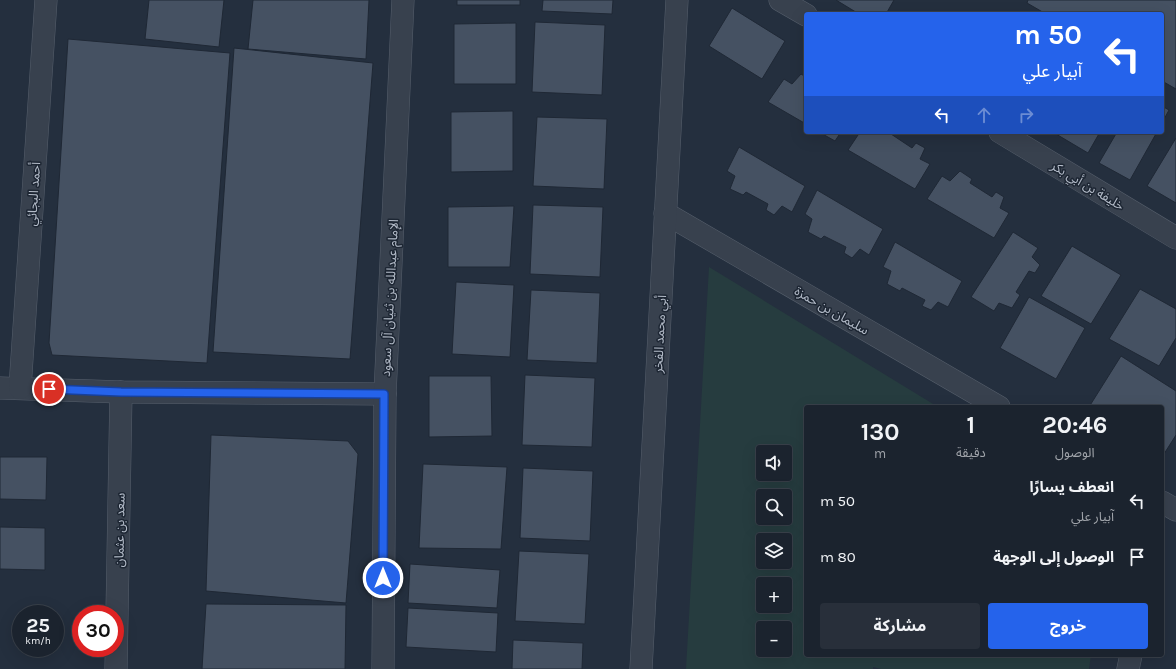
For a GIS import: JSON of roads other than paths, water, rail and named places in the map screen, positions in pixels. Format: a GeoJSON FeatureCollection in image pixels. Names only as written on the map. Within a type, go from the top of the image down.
{"type":"FeatureCollection","features":[{"type":"Feature","properties":{"kind":"street","name":"أحمد البجائي"},"geometry":{"type":"LineString","coordinates":[[10,388],[46,0]]}},
{"type":"Feature","properties":{"kind":"street","name":"الإمام عبدالله بن ثنيان آل سعود"},"geometry":{"type":"LineString","coordinates":[[383,669],[384,394],[403,0]]}},
{"type":"Feature","properties":{"kind":"street","name":"أبي محمد الفخر"},"geometry":{"type":"LineString","coordinates":[[641,669],[677,0]]}},
{"type":"Feature","properties":{"kind":"street"},"geometry":{"type":"LineString","coordinates":[[780,0],[804,15]]}},
{"type":"Feature","properties":{"kind":"street","name":"خليفة بن أبي بكر"},"geometry":{"type":"LineString","coordinates":[[1003,134],[1176,238]]}},
{"type":"Feature","properties":{"kind":"street","name":"سليمان بن حمزة"},"geometry":{"type":"LineString","coordinates":[[665,213],[996,405]]}},
{"type":"Feature","properties":{"kind":"street"},"geometry":{"type":"LineString","coordinates":[[10,388],[121,392],[384,394]]}},
{"type":"Feature","properties":{"kind":"street","name":"سعد بن عثمان"},"geometry":{"type":"LineString","coordinates":[[116,669],[121,392]]}},
{"type":"Feature","properties":{"kind":"street"},"geometry":{"type":"LineString","coordinates":[[1128,669],[1131,657]]}}]}
